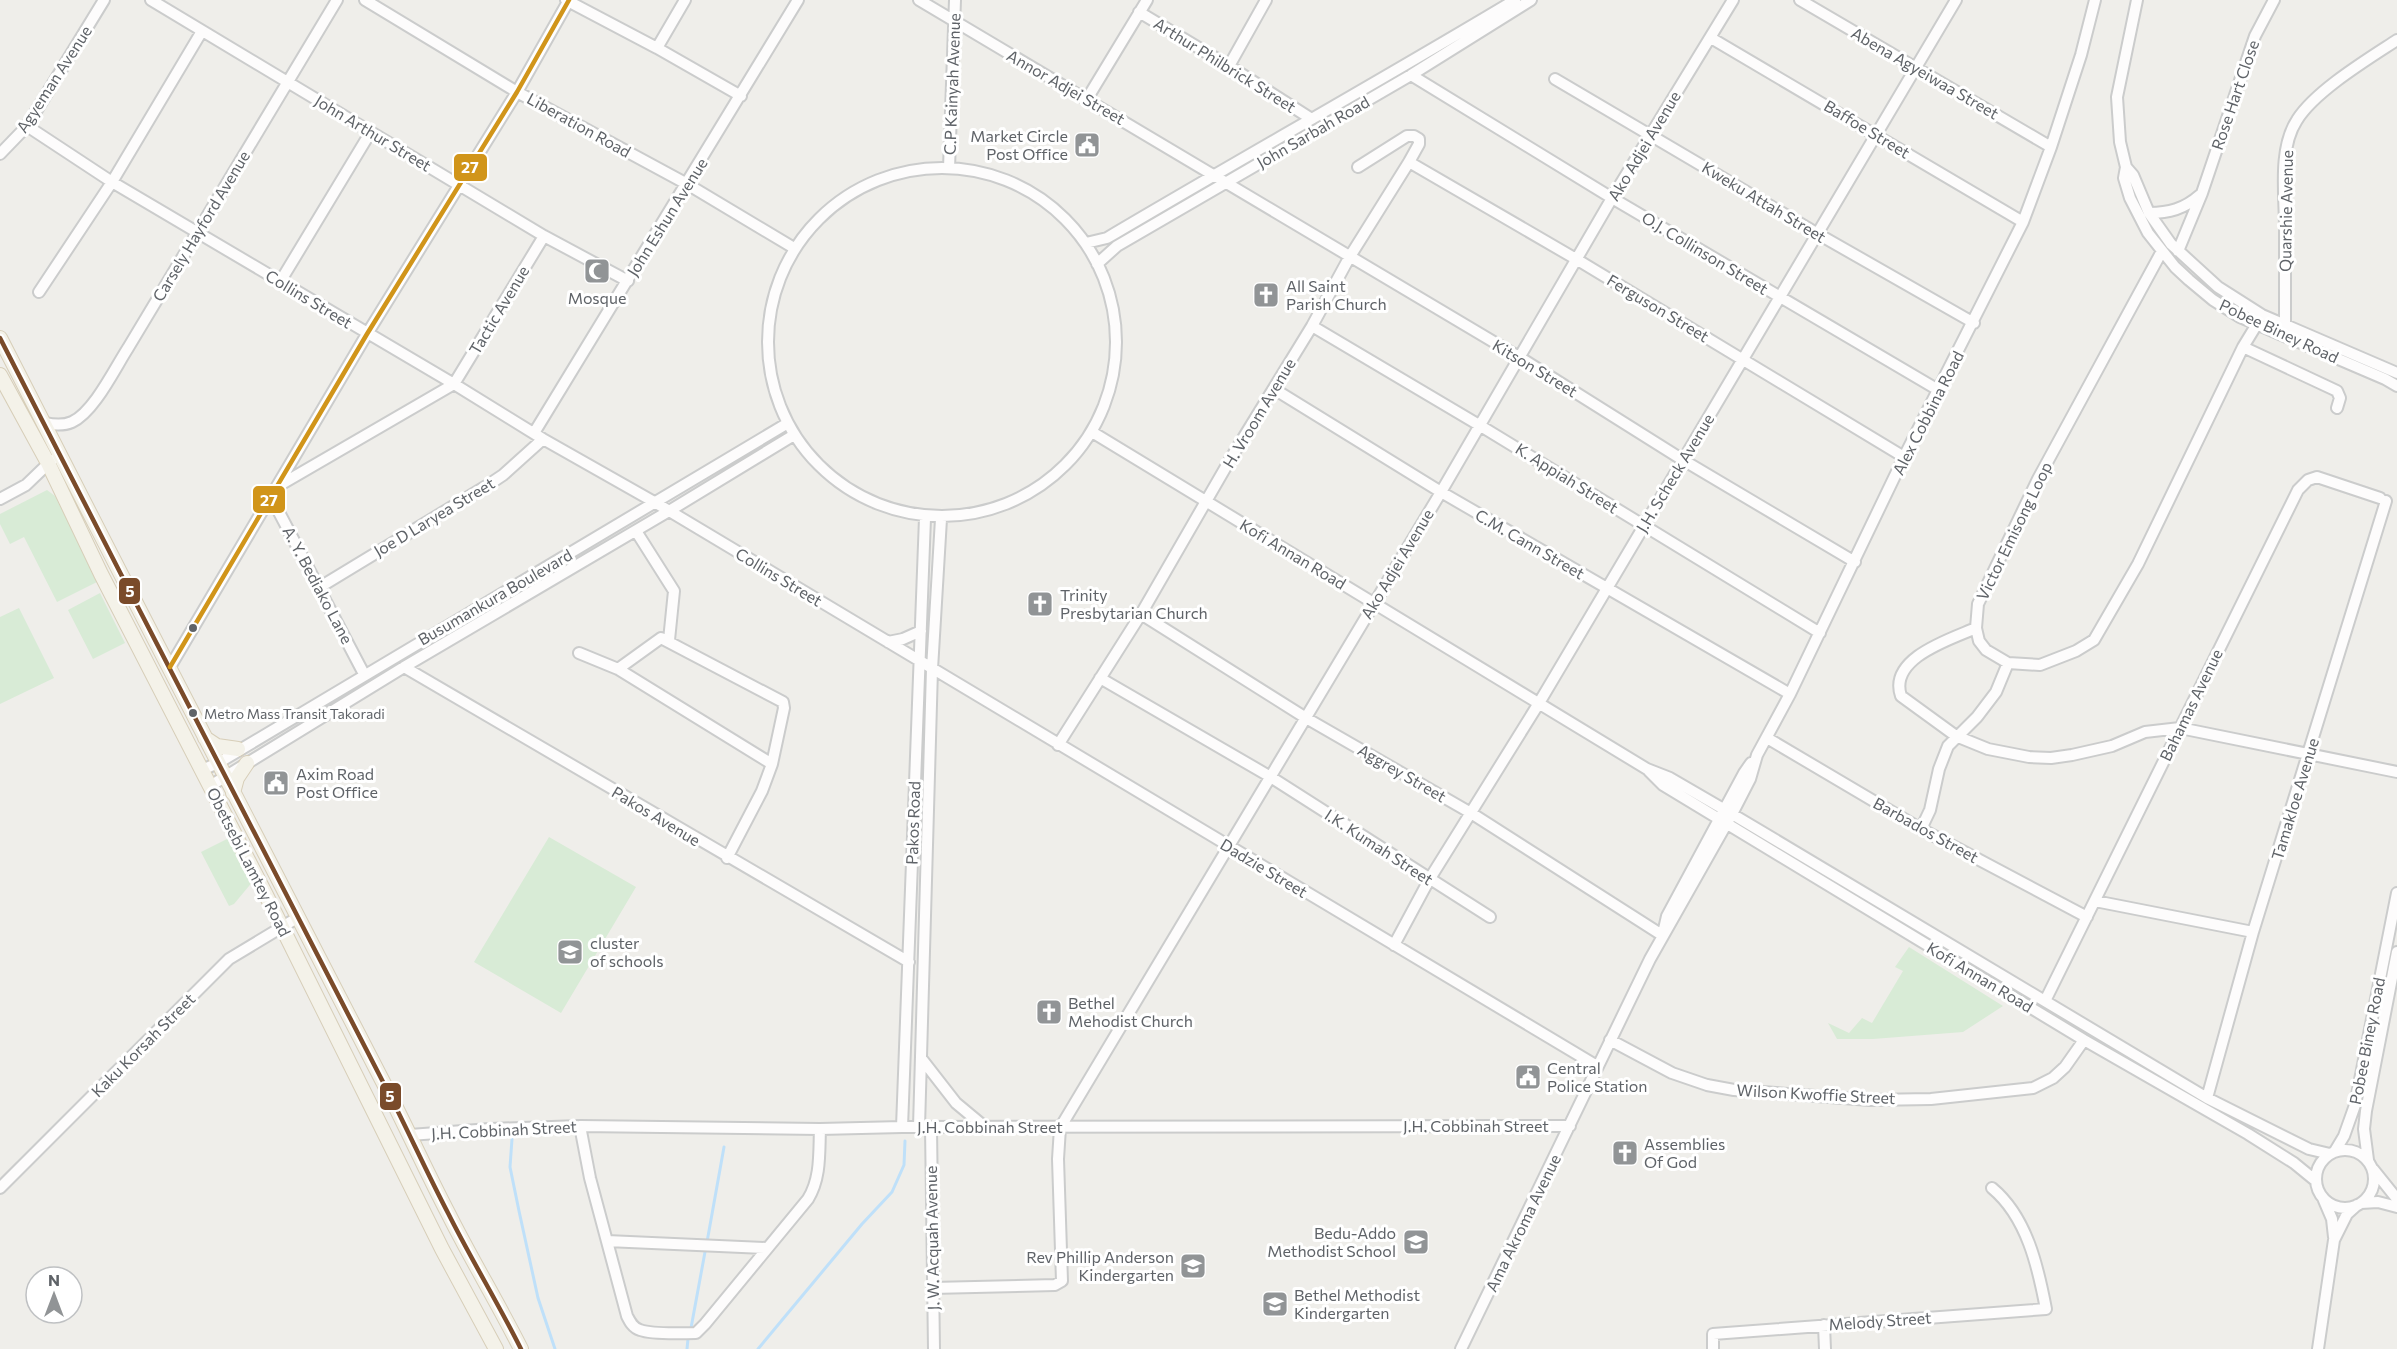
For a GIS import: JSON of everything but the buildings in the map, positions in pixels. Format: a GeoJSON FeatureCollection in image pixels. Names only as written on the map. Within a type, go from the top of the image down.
{"type":"FeatureCollection","features":[{"type":"Feature","properties":{"kind":"main road","name":"Obetsebi Lamtey Road"},"geometry":{"type":"LineString","coordinates":[[0,338],[448,1213],[521,1349]]}},
{"type":"Feature","properties":{"kind":"main road","name":"Obetsebi Lamtey Road"},"geometry":{"type":"LineString","coordinates":[[0,375],[48,463],[101,574],[281,926],[442,1249],[496,1349]]}},
{"type":"Feature","properties":{"kind":"main road"},"geometry":{"type":"LineString","coordinates":[[205,738],[217,746],[238,749]]}},
{"type":"Feature","properties":{"kind":"main road"},"geometry":{"type":"LineString","coordinates":[[233,793],[237,778],[247,763]]}},
{"type":"Feature","properties":{"kind":"street","name":"Agyeman Avenue"},"geometry":{"type":"LineString","coordinates":[[0,154],[27,126],[104,0]]}},
{"type":"Feature","properties":{"kind":"street","name":"John Arthur Street"},"geometry":{"type":"LineString","coordinates":[[151,0],[544,236],[628,281]]}},
{"type":"Feature","properties":{"kind":"street","name":"Carsely Hayford Avenue"},"geometry":{"type":"LineString","coordinates":[[45,423],[58,426],[71,423],[82,416],[128,348],[337,0]]}},
{"type":"Feature","properties":{"kind":"street","name":"Liberation Road"},"geometry":{"type":"LineString","coordinates":[[365,0],[517,92],[687,184],[794,248]]}},
{"type":"Feature","properties":{"kind":"street"},"geometry":{"type":"LineString","coordinates":[[170,667],[367,334],[517,92],[568,0],[741,96]]}},
{"type":"Feature","properties":{"kind":"street"},"geometry":{"type":"LineString","coordinates":[[657,48],[685,0]]}},
{"type":"Feature","properties":{"kind":"street","name":"John Eshun Avenue"},"geometry":{"type":"LineString","coordinates":[[538,436],[628,281],[798,0]]}},
{"type":"Feature","properties":{"kind":"street","name":"Annor Adjei Street"},"geometry":{"type":"LineString","coordinates":[[919,0],[1213,175]]}},
{"type":"Feature","properties":{"kind":"street","name":"C.P Kainyah Avenue"},"geometry":{"type":"LineString","coordinates":[[949,168],[955,0]]}},
{"type":"Feature","properties":{"kind":"street"},"geometry":{"type":"LineString","coordinates":[[1087,99],[1147,0]]}},
{"type":"Feature","properties":{"kind":"street"},"geometry":{"type":"LineString","coordinates":[[1229,66],[1266,0]]}},
{"type":"Feature","properties":{"kind":"street","name":"John Sarbah Road"},"geometry":{"type":"LineString","coordinates":[[1086,243],[1107,238],[1310,118],[1399,70],[1515,0]]}},
{"type":"Feature","properties":{"kind":"street","name":"John Sarbah Road"},"geometry":{"type":"LineString","coordinates":[[1097,264],[1117,246],[1412,75],[1531,0]]}},
{"type":"Feature","properties":{"kind":"street","name":"Ako Adjei Avenue"},"geometry":{"type":"LineString","coordinates":[[1060,1128],[1441,492],[1612,198],[1734,0]]}},
{"type":"Feature","properties":{"kind":"street","name":"Abena Agyeiwaa Street"},"geometry":{"type":"LineString","coordinates":[[1800,0],[2051,147]]}},
{"type":"Feature","properties":{"kind":"street","name":"J.H. Scheck Avenue"},"geometry":{"type":"LineString","coordinates":[[1394,945],[1429,880],[1539,703],[1956,0]]}},
{"type":"Feature","properties":{"kind":"street","name":"Alex Cobbina Road"},"geometry":{"type":"LineString","coordinates":[[1726,816],[1749,779],[1757,755],[1790,694],[1904,457],[1940,391],[2023,222],[2051,147],[2096,0]]}},
{"type":"Feature","properties":{"kind":"street","name":"Pobee Biney Road"},"geometry":{"type":"LineString","coordinates":[[2137,0],[2126,44],[2117,97],[2120,142],[2126,167],[2124,178],[2130,198],[2148,233],[2175,267],[2213,300],[2257,324],[2385,379],[2397,387]]}},
{"type":"Feature","properties":{"kind":"street","name":"Rose Hart Close"},"geometry":{"type":"LineString","coordinates":[[2178,251],[2202,193],[2255,36],[2274,0]]}},
{"type":"Feature","properties":{"kind":"street","name":"Arthur Philbrick Street"},"geometry":{"type":"LineString","coordinates":[[1139,12],[1310,118]]}},
{"type":"Feature","properties":{"kind":"street"},"geometry":{"type":"LineString","coordinates":[[39,292],[112,182],[202,31]]}},
{"type":"Feature","properties":{"kind":"street","name":"Baffoe Street"},"geometry":{"type":"LineString","coordinates":[[1711,38],[2023,222]]}},
{"type":"Feature","properties":{"kind":"street","name":"Quarshie Avenue"},"geometry":{"type":"LineString","coordinates":[[2284,325],[2285,165],[2290,132],[2298,118],[2309,106],[2350,71],[2397,40]]}},
{"type":"Feature","properties":{"kind":"street","name":"O.J. Collinson Street"},"geometry":{"type":"LineString","coordinates":[[1412,75],[1612,198],[1940,391]]}},
{"type":"Feature","properties":{"kind":"street","name":"Kweku Attah Street"},"geometry":{"type":"LineString","coordinates":[[1555,80],[1818,234],[1974,322]]}},
{"type":"Feature","properties":{"kind":"street","name":"Collins Street"},"geometry":{"type":"LineString","coordinates":[[27,126],[112,182],[538,436],[656,503]]}},
{"type":"Feature","properties":{"kind":"street"},"geometry":{"type":"LineString","coordinates":[[280,282],[370,133]]}},
{"type":"Feature","properties":{"kind":"street","name":"H. Vroom Avenue"},"geometry":{"type":"LineString","coordinates":[[1058,745],[1141,614],[1231,458],[1312,326],[1349,258],[1409,162],[1419,144],[1419,139],[1407,136],[1358,166]]}},
{"type":"Feature","properties":{"kind":"street","name":"Ferguson Street"},"geometry":{"type":"LineString","coordinates":[[1409,162],[1576,259],[1904,457]]}},
{"type":"Feature","properties":{"kind":"street","name":"Pobee Biney Road"},"geometry":{"type":"LineString","coordinates":[[2126,167],[2133,175],[2148,213],[2178,251],[2202,274],[2237,301],[2284,325],[2397,373]]}},
{"type":"Feature","properties":{"kind":"street"},"geometry":{"type":"LineString","coordinates":[[949,168],[983,173],[1017,185],[1047,203],[1073,226],[1086,243],[1111,296],[1117,340],[1112,385],[1092,432],[1072,459],[1041,486],[1006,504],[941,519],[926,518],[874,503],[829,475],[794,435],[773,390],[766,342],[774,293],[794,248],[824,214],[861,188],[903,172],[949,168]]}},
{"type":"Feature","properties":{"kind":"street","name":"Kitson Street"},"geometry":{"type":"LineString","coordinates":[[1213,175],[1349,258],[1519,357],[1683,460],[1855,562]]}},
{"type":"Feature","properties":{"kind":"street"},"geometry":{"type":"LineString","coordinates":[[2148,213],[2165,213],[2179,209],[2202,193]]}},
{"type":"Feature","properties":{"kind":"street","name":"Tactic Avenue"},"geometry":{"type":"LineString","coordinates":[[454,384],[544,236]]}},
{"type":"Feature","properties":{"kind":"street","name":"Victor Emisong Loop"},"geometry":{"type":"LineString","coordinates":[[1976,628],[1978,604],[2038,479],[2162,251]]}},
{"type":"Feature","properties":{"kind":"street"},"geometry":{"type":"LineString","coordinates":[[2257,324],[2243,347],[2138,564],[2094,640],[2076,651],[2040,665],[2008,663],[1986,650],[1979,641],[1976,628],[1926,649],[1911,662],[1902,675],[1898,689],[1901,696],[1956,736],[1988,749],[2029,757],[2051,758],[2112,746],[2155,730],[2180,728],[2397,772]]}},
{"type":"Feature","properties":{"kind":"street","name":"K. Appiah Street"},"geometry":{"type":"LineString","coordinates":[[1312,326],[1820,633]]}},
{"type":"Feature","properties":{"kind":"street"},"geometry":{"type":"LineString","coordinates":[[2243,347],[2337,391],[2340,398],[2337,408]]}},
{"type":"Feature","properties":{"kind":"street"},"geometry":{"type":"LineString","coordinates":[[278,486],[454,384]]}},
{"type":"Feature","properties":{"kind":"street","name":"C.M. Cann Street"},"geometry":{"type":"LineString","coordinates":[[1274,389],[1441,492],[1790,694]]}},
{"type":"Feature","properties":{"kind":"street","name":"Busumankura Boulevard"},"geometry":{"type":"LineString","coordinates":[[202,770],[218,763],[363,674],[788,423]]}},
{"type":"Feature","properties":{"kind":"street","name":"Kofi Annan Road"},"geometry":{"type":"LineString","coordinates":[[1092,432],[1647,769],[1670,778],[1726,816],[2084,1040],[2248,1134],[2294,1163],[2316,1182]]}},
{"type":"Feature","properties":{"kind":"street","name":"Busumankura Boulevard"},"geometry":{"type":"LineString","coordinates":[[210,786],[404,667],[794,435]]}},
{"type":"Feature","properties":{"kind":"street","name":"Joe D Laryea Street"},"geometry":{"type":"LineString","coordinates":[[320,587],[496,480],[538,436]]}},
{"type":"Feature","properties":{"kind":"street"},"geometry":{"type":"LineString","coordinates":[[0,499],[32,481],[48,463],[61,456]]}},
{"type":"Feature","properties":{"kind":"street","name":"Bahamas Avenue"},"geometry":{"type":"LineString","coordinates":[[2045,1001],[2298,489],[2308,480],[2317,477],[2383,500]]}},
{"type":"Feature","properties":{"kind":"street","name":"A. Y. Bediako Lane"},"geometry":{"type":"LineString","coordinates":[[271,497],[320,587],[363,674]]}},
{"type":"Feature","properties":{"kind":"street","name":"Tamakloe Avenue"},"geometry":{"type":"LineString","coordinates":[[2207,1098],[2253,932],[2309,754],[2383,500]]}},
{"type":"Feature","properties":{"kind":"street"},"geometry":{"type":"LineString","coordinates":[[656,503],[669,511]]}},
{"type":"Feature","properties":{"kind":"street","name":"Collins Street"},"geometry":{"type":"LineString","coordinates":[[669,511],[932,669]]}},
{"type":"Feature","properties":{"kind":"street","name":"Pakos Road"},"geometry":{"type":"LineString","coordinates":[[902,1127],[926,518]]}},
{"type":"Feature","properties":{"kind":"street","name":"Pakos Road"},"geometry":{"type":"LineString","coordinates":[[919,1127],[932,669],[941,519]]}},
{"type":"Feature","properties":{"kind":"street"},"geometry":{"type":"LineString","coordinates":[[636,531],[674,591],[669,640]]}},
{"type":"Feature","properties":{"kind":"street","name":"Aggrey Street"},"geometry":{"type":"LineString","coordinates":[[1141,614],[1306,718],[1471,813],[1662,934]]}},
{"type":"Feature","properties":{"kind":"street"},"geometry":{"type":"LineString","coordinates":[[888,642],[921,632]]}},
{"type":"Feature","properties":{"kind":"street"},"geometry":{"type":"LineString","coordinates":[[618,669],[657,639],[662,638],[783,702],[784,708],[772,764],[755,807],[727,858]]}},
{"type":"Feature","properties":{"kind":"street"},"geometry":{"type":"LineString","coordinates":[[579,653],[618,669],[772,764]]}},
{"type":"Feature","properties":{"kind":"street"},"geometry":{"type":"LineString","coordinates":[[1922,829],[1930,810],[1939,769],[1948,746],[1977,717],[1996,692],[2008,663]]}},
{"type":"Feature","properties":{"kind":"street","name":"Pakos Avenue"},"geometry":{"type":"LineString","coordinates":[[404,667],[909,963]]}},
{"type":"Feature","properties":{"kind":"street","name":"Dadzie Street"},"geometry":{"type":"LineString","coordinates":[[932,669],[1597,1066]]}},
{"type":"Feature","properties":{"kind":"street","name":"I.K. Kumah Street"},"geometry":{"type":"LineString","coordinates":[[1100,678],[1269,777],[1490,917]]}},
{"type":"Feature","properties":{"kind":"street","name":"Barbados Street"},"geometry":{"type":"LineString","coordinates":[[1767,738],[1922,829],[2087,917]]}},
{"type":"Feature","properties":{"kind":"street","name":"Kofi Annan Road"},"geometry":{"type":"LineString","coordinates":[[1726,816],[2207,1098],[2309,1149],[2332,1152]]}},
{"type":"Feature","properties":{"kind":"street","name":"Ama Akroma Avenue"},"geometry":{"type":"LineString","coordinates":[[1461,1349],[1662,934],[1667,916],[1726,816]]}},
{"type":"Feature","properties":{"kind":"street","name":"Pobee Biney Road"},"geometry":{"type":"LineString","coordinates":[[2332,1152],[2344,1136],[2355,1105],[2397,893]]}},
{"type":"Feature","properties":{"kind":"street"},"geometry":{"type":"LineString","coordinates":[[2095,901],[2253,932]]}},
{"type":"Feature","properties":{"kind":"street","name":"Kaku Korsah Street"},"geometry":{"type":"LineString","coordinates":[[0,1188],[229,959],[297,918]]}},
{"type":"Feature","properties":{"kind":"street","name":"Pobee Biney Road"},"geometry":{"type":"LineString","coordinates":[[2370,1164],[2364,1129],[2397,952]]}},
{"type":"Feature","properties":{"kind":"street","name":"Wilson Kwoffie Street"},"geometry":{"type":"LineString","coordinates":[[1610,1040],[1672,1073],[1707,1084],[1734,1090],[1870,1100],[1931,1099],[2033,1088],[2054,1078],[2065,1067],[2084,1040]]}},
{"type":"Feature","properties":{"kind":"street"},"geometry":{"type":"LineString","coordinates":[[921,1058],[956,1103],[986,1128]]}},
{"type":"Feature","properties":{"kind":"street"},"geometry":{"type":"LineString","coordinates":[[580,1126],[590,1178],[627,1316],[632,1326],[641,1331],[686,1333],[696,1333],[705,1324],[815,1188],[818,1174],[820,1129]]}},
{"type":"Feature","properties":{"kind":"street","name":"J.H. Cobbinah Street"},"geometry":{"type":"LineString","coordinates":[[410,1135],[580,1126],[820,1129],[1570,1126]]}},
{"type":"Feature","properties":{"kind":"street","name":"J. W. Acquah Avenue"},"geometry":{"type":"LineString","coordinates":[[931,1128],[934,1349]]}},
{"type":"Feature","properties":{"kind":"street"},"geometry":{"type":"LineString","coordinates":[[932,1288],[1055,1286],[1062,1281],[1058,1159],[1060,1128]]}},
{"type":"Feature","properties":{"kind":"street"},"geometry":{"type":"LineString","coordinates":[[2318,1349],[2334,1240],[2332,1219],[2316,1182],[2319,1165],[2332,1152],[2353,1150],[2370,1164],[2397,1199]]}},
{"type":"Feature","properties":{"kind":"street"},"geometry":{"type":"LineString","coordinates":[[2334,1240],[2347,1214],[2368,1196],[2373,1188],[2370,1164]]}},
{"type":"Feature","properties":{"kind":"street","name":"Melody Street"},"geometry":{"type":"LineString","coordinates":[[1713,1349],[1713,1334],[2046,1309],[2031,1245],[2004,1199],[1992,1188]]}},
{"type":"Feature","properties":{"kind":"street"},"geometry":{"type":"LineString","coordinates":[[2323,1198],[2345,1208],[2378,1202],[2397,1207]]}},
{"type":"Feature","properties":{"kind":"street"},"geometry":{"type":"LineString","coordinates":[[607,1241],[766,1248]]}},
{"type":"Feature","properties":{"kind":"street"},"geometry":{"type":"LineString","coordinates":[[1824,1325],[1826,1349]]}},
{"type":"Feature","properties":{"kind":"green space"},"geometry":{"type":"Polygon","coordinates":[[[47,490],[55,496],[99,581],[57,602],[24,537],[10,544],[0,524],[0,514],[47,490]]]}},
{"type":"Feature","properties":{"kind":"green space"},"geometry":{"type":"Polygon","coordinates":[[[100,593],[125,643],[93,659],[68,610],[100,593]]]}},
{"type":"Feature","properties":{"kind":"green space"},"geometry":{"type":"Polygon","coordinates":[[[19,608],[54,678],[0,704],[0,617],[19,608]]]}},
{"type":"Feature","properties":{"kind":"green space"},"geometry":{"type":"Polygon","coordinates":[[[231,837],[254,880],[234,904],[229,906],[201,852],[231,837]]]}},
{"type":"Feature","properties":{"kind":"green space"},"geometry":{"type":"Polygon","coordinates":[[[549,837],[636,887],[561,1013],[474,962],[549,837]]]}},
{"type":"Feature","properties":{"kind":"green space"},"geometry":{"type":"Polygon","coordinates":[[[1909,947],[2003,1006],[1963,1032],[1873,1039],[1837,1039],[1828,1023],[1849,1033],[1862,1018],[1872,1023],[1903,971],[1895,967],[1909,947]]]}},
{"type":"Feature","properties":{"kind":"waterway"},"geometry":{"type":"LineString","coordinates":[[512,1139],[510,1167],[519,1211],[538,1298],[555,1349]]}},
{"type":"Feature","properties":{"kind":"waterway"},"geometry":{"type":"LineString","coordinates":[[758,1349],[862,1224],[892,1192],[904,1165],[905,1141]]}},
{"type":"Feature","properties":{"kind":"waterway"},"geometry":{"type":"LineString","coordinates":[[707,1242],[724,1147]]}},
{"type":"Feature","properties":{"kind":"waterway"},"geometry":{"type":"LineString","coordinates":[[691,1328],[705,1252]]}},
{"type":"Feature","properties":{"kind":"waterway"},"geometry":{"type":"LineString","coordinates":[[687,1349],[688,1339]]}},
{"type":"Feature","properties":{"kind":"transit line","name":"27"},"geometry":{"type":"LineString","coordinates":[[170,667],[367,334],[517,92],[569,0]]}},
{"type":"Feature","properties":{"kind":"transit line","name":"5"},"geometry":{"type":"LineString","coordinates":[[0,338],[431,1180],[521,1349]]}},
{"type":"Feature","properties":{"kind":"place","name":"Market Circle Post Office"},"geometry":{"type":"Point","coordinates":[1087,145]}},
{"type":"Feature","properties":{"kind":"place","name":"Mosque"},"geometry":{"type":"Point","coordinates":[597,271]}},
{"type":"Feature","properties":{"kind":"place","name":"All Saint Parish Church"},"geometry":{"type":"Point","coordinates":[1266,295]}},
{"type":"Feature","properties":{"kind":"place","name":"Trinity Presbytarian Church"},"geometry":{"type":"Point","coordinates":[1040,604]}},
{"type":"Feature","properties":{"kind":"place","name":"Metro Mass Transit Takoradi"},"geometry":{"type":"Point","coordinates":[193,713]}},
{"type":"Feature","properties":{"kind":"place","name":"Axim Road Post Office"},"geometry":{"type":"Point","coordinates":[276,783]}},
{"type":"Feature","properties":{"kind":"place","name":"cluster of schools"},"geometry":{"type":"Point","coordinates":[570,952]}},
{"type":"Feature","properties":{"kind":"place","name":"Bethel Mehodist Church"},"geometry":{"type":"Point","coordinates":[1049,1012]}},
{"type":"Feature","properties":{"kind":"place","name":"Central Police Station"},"geometry":{"type":"Point","coordinates":[1528,1077]}},
{"type":"Feature","properties":{"kind":"place","name":"Assemblies Of God"},"geometry":{"type":"Point","coordinates":[1625,1153]}},
{"type":"Feature","properties":{"kind":"place","name":"Bedu-Addo Methodist School"},"geometry":{"type":"Point","coordinates":[1416,1242]}},
{"type":"Feature","properties":{"kind":"place","name":"Rev Phillip Anderson Kindergarten"},"geometry":{"type":"Point","coordinates":[1193,1266]}},
{"type":"Feature","properties":{"kind":"place","name":"Bethel Methodist Kindergarten"},"geometry":{"type":"Point","coordinates":[1275,1304]}}]}
